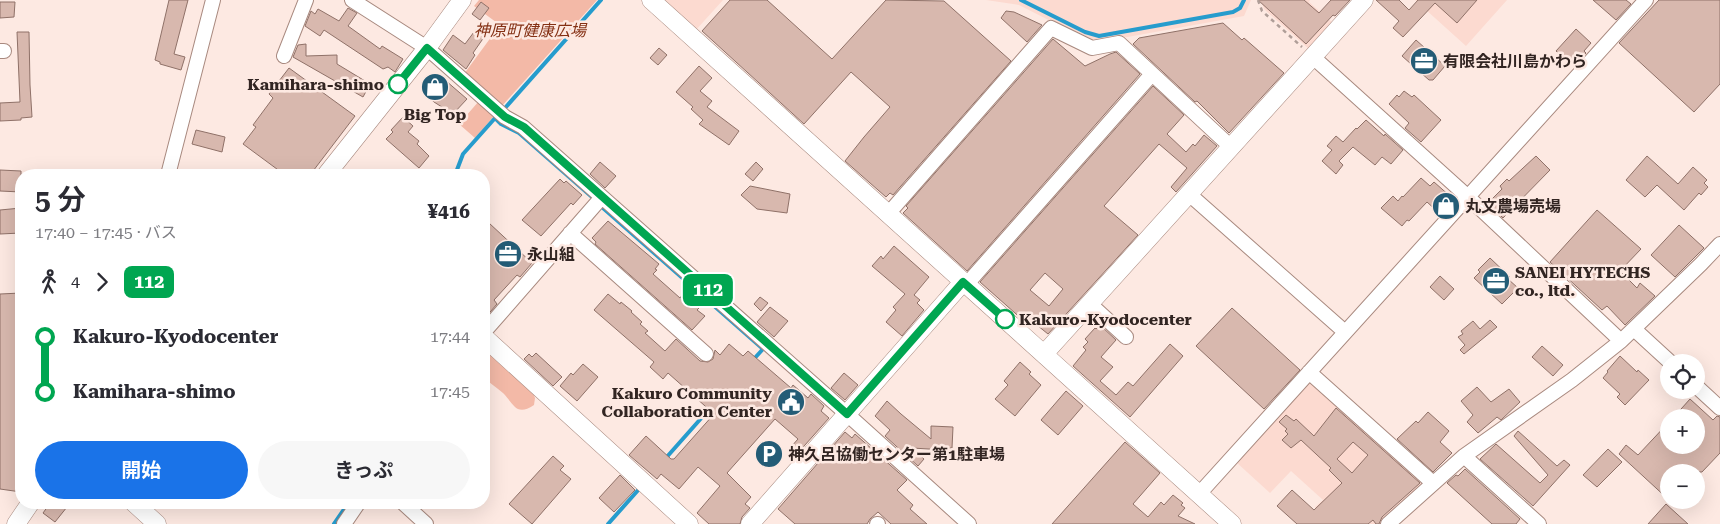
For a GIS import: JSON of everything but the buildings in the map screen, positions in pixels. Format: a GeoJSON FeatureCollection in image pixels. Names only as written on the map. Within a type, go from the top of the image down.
{"type":"FeatureCollection","features":[{"type":"Feature","properties":{"kind":"street"},"geometry":{"type":"LineString","coordinates":[[170,169],[213,0]]}},
{"type":"Feature","properties":{"kind":"street"},"geometry":{"type":"LineString","coordinates":[[284,56],[306,0]]}},
{"type":"Feature","properties":{"kind":"street"},"geometry":{"type":"LineString","coordinates":[[352,0],[427,48],[505,117],[524,127],[969,524]]}},
{"type":"Feature","properties":{"kind":"street"},"geometry":{"type":"LineString","coordinates":[[331,169],[427,48],[462,0]]}},
{"type":"Feature","properties":{"kind":"street"},"geometry":{"type":"LineString","coordinates":[[650,0],[1232,524]]}},
{"type":"Feature","properties":{"kind":"street"},"geometry":{"type":"LineString","coordinates":[[1044,354],[1364,0]]}},
{"type":"Feature","properties":{"kind":"street"},"geometry":{"type":"LineString","coordinates":[[1199,494],[1646,0]]}},
{"type":"Feature","properties":{"kind":"street"},"geometry":{"type":"LineString","coordinates":[[888,214],[1051,28],[1092,48],[1119,43],[1231,147]]}},
{"type":"Feature","properties":{"kind":"street"},"geometry":{"type":"LineString","coordinates":[[1313,57],[1468,197],[1621,341]]}},
{"type":"Feature","properties":{"kind":"street"},"geometry":{"type":"LineString","coordinates":[[750,524],[1152,74]]}},
{"type":"Feature","properties":{"kind":"street"},"geometry":{"type":"LineString","coordinates":[[1189,194],[1345,332]]}},
{"type":"Feature","properties":{"kind":"street"},"geometry":{"type":"LineString","coordinates":[[490,325],[602,197]]}},
{"type":"Feature","properties":{"kind":"street"},"geometry":{"type":"LineString","coordinates":[[570,233],[706,354]]}},
{"type":"Feature","properties":{"kind":"street"},"geometry":{"type":"LineString","coordinates":[[1388,524],[1464,456],[1572,380],[1621,341],[1720,244]]}},
{"type":"Feature","properties":{"kind":"street"},"geometry":{"type":"LineString","coordinates":[[1090,304],[1126,337]]}},
{"type":"Feature","properties":{"kind":"street"},"geometry":{"type":"LineString","coordinates":[[1634,329],[1661,354]]}},
{"type":"Feature","properties":{"kind":"street"},"geometry":{"type":"LineString","coordinates":[[490,342],[689,524]]}},
{"type":"Feature","properties":{"kind":"street"},"geometry":{"type":"LineString","coordinates":[[1309,372],[1433,483]]}},
{"type":"Feature","properties":{"kind":"street"},"geometry":{"type":"LineString","coordinates":[[1705,394],[1720,408]]}},
{"type":"Feature","properties":{"kind":"street"},"geometry":{"type":"LineString","coordinates":[[1464,456],[1539,524]]}},
{"type":"Feature","properties":{"kind":"street"},"geometry":{"type":"LineString","coordinates":[[16,524],[26,509]]}},
{"type":"Feature","properties":{"kind":"street"},"geometry":{"type":"LineString","coordinates":[[141,509],[157,524]]}},
{"type":"Feature","properties":{"kind":"street"},"geometry":{"type":"LineString","coordinates":[[344,524],[354,509]]}},
{"type":"Feature","properties":{"kind":"street"},"geometry":{"type":"LineString","coordinates":[[410,509],[426,524]]}},
{"type":"Feature","properties":{"kind":"path"},"geometry":{"type":"LineString","coordinates":[[1258,0],[1262,11],[1313,57]]}},
{"type":"Feature","properties":{"kind":"shaded area"},"geometry":{"type":"Polygon","coordinates":[[[661,0],[723,0],[695,31],[661,0]]]}},
{"type":"Feature","properties":{"kind":"shaded area"},"geometry":{"type":"Polygon","coordinates":[[[986,0],[1251,0],[1244,16],[1094,43],[1019,5],[986,0]]]}},
{"type":"Feature","properties":{"kind":"shaded area"},"geometry":{"type":"Polygon","coordinates":[[[1261,0],[1310,0],[1309,2],[1334,24],[1310,50],[1264,9],[1261,0]]]}},
{"type":"Feature","properties":{"kind":"shaded area"},"geometry":{"type":"Polygon","coordinates":[[[1415,0],[1507,0],[1466,46],[1415,0]]]}},
{"type":"Feature","properties":{"kind":"shaded area"},"geometry":{"type":"Polygon","coordinates":[[[1309,381],[1423,481],[1423,484],[1380,524],[1325,524],[1315,507],[1323,500],[1291,471],[1270,493],[1236,462],[1309,381]]]}},
{"type":"Feature","properties":{"kind":"green space","name":"神原町健康広場"},"geometry":{"type":"Polygon","coordinates":[[[479,0],[597,0],[501,107],[464,74],[500,25],[474,6],[479,0]]]}},
{"type":"Feature","properties":{"kind":"green space"},"geometry":{"type":"Polygon","coordinates":[[[479,101],[495,115],[475,138],[459,124],[479,101]]]}},
{"type":"Feature","properties":{"kind":"green space"},"geometry":{"type":"Polygon","coordinates":[[[490,354],[495,356],[532,390],[535,398],[534,405],[523,410],[516,408],[503,393],[490,383],[490,354]]]}},
{"type":"Feature","properties":{"kind":"waterway"},"geometry":{"type":"LineString","coordinates":[[505,108],[601,0]]}},
{"type":"Feature","properties":{"kind":"waterway"},"geometry":{"type":"LineString","coordinates":[[1021,0],[1085,32],[1099,36],[1233,12],[1240,8],[1244,0]]}},
{"type":"Feature","properties":{"kind":"waterway"},"geometry":{"type":"LineString","coordinates":[[457,169],[463,154],[496,117]]}},
{"type":"Feature","properties":{"kind":"waterway"},"geometry":{"type":"LineString","coordinates":[[495,118],[501,124],[519,133],[592,197]]}},
{"type":"Feature","properties":{"kind":"waterway"},"geometry":{"type":"LineString","coordinates":[[603,208],[763,349],[753,360]]}},
{"type":"Feature","properties":{"kind":"waterway"},"geometry":{"type":"LineString","coordinates":[[665,459],[712,406]]}},
{"type":"Feature","properties":{"kind":"waterway"},"geometry":{"type":"LineString","coordinates":[[608,524],[640,488]]}},
{"type":"Feature","properties":{"kind":"waterway"},"geometry":{"type":"LineString","coordinates":[[334,524],[344,509]]}},
{"type":"Feature","properties":{"kind":"bus line","name":"112"},"geometry":{"type":"LineString","coordinates":[[398,84],[427,48],[505,117],[524,127],[847,414],[963,282],[1005,319]]}},
{"type":"Feature","properties":{"kind":"place","name":"有限会社川島かわら"},"geometry":{"type":"Point","coordinates":[1424,61]}},
{"type":"Feature","properties":{"kind":"place","name":"Kamihara-shimo"},"geometry":{"type":"Point","coordinates":[398,84]}},
{"type":"Feature","properties":{"kind":"place","name":"Big Top"},"geometry":{"type":"Point","coordinates":[435,87]}},
{"type":"Feature","properties":{"kind":"place","name":"丸文農場売場"},"geometry":{"type":"Point","coordinates":[1446,206]}},
{"type":"Feature","properties":{"kind":"place","name":"永山組"},"geometry":{"type":"Point","coordinates":[508,254]}},
{"type":"Feature","properties":{"kind":"place","name":"SANEI HYTECHS co., ltd."},"geometry":{"type":"Point","coordinates":[1496,281]}},
{"type":"Feature","properties":{"kind":"place","name":"Kakuro-Kyodocenter"},"geometry":{"type":"Point","coordinates":[1005,319]}},
{"type":"Feature","properties":{"kind":"place","name":"Kakuro Community Collaboration Center"},"geometry":{"type":"Point","coordinates":[791,402]}},
{"type":"Feature","properties":{"kind":"place","name":"神久呂協働センター第1駐車場"},"geometry":{"type":"Point","coordinates":[769,454]}}]}
